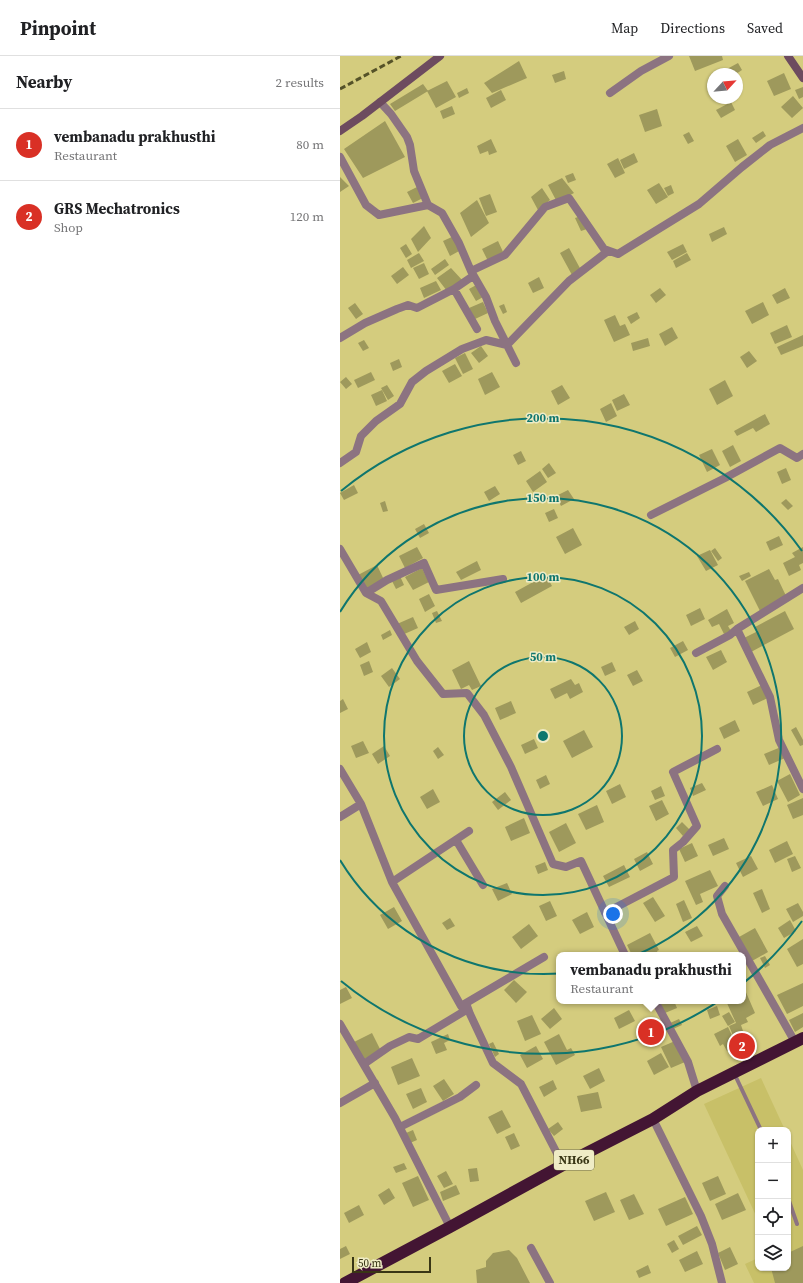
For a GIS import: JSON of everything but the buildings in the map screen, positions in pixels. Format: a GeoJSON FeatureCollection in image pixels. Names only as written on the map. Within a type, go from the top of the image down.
{"type":"FeatureCollection","features":[{"type":"Feature","properties":{"kind":"highway","name":"NH66"},"geometry":{"type":"LineString","coordinates":[[345,1283],[563,1165],[654,1119],[697,1090],[799,1040]]}},
{"type":"Feature","properties":{"kind":"street"},"geometry":{"type":"LineString","coordinates":[[340,131],[440,56]]}},
{"type":"Feature","properties":{"kind":"street"},"geometry":{"type":"LineString","coordinates":[[610,93],[641,72],[669,56]]}},
{"type":"Feature","properties":{"kind":"street"},"geometry":{"type":"LineString","coordinates":[[788,56],[802,75]]}},
{"type":"Feature","properties":{"kind":"street"},"geometry":{"type":"LineString","coordinates":[[380,102],[391,114],[407,137],[410,145],[414,171],[428,205],[442,213],[459,244],[472,273],[486,297],[495,321],[516,363]]}},
{"type":"Feature","properties":{"kind":"street"},"geometry":{"type":"LineString","coordinates":[[340,338],[365,323],[397,309],[408,306],[417,308],[454,289],[472,273],[505,255],[545,207],[569,198],[604,249],[618,254],[699,204],[770,145],[803,128]]}},
{"type":"Feature","properties":{"kind":"street"},"geometry":{"type":"LineString","coordinates":[[340,157],[366,205],[379,215],[428,205]]}},
{"type":"Feature","properties":{"kind":"street"},"geometry":{"type":"LineString","coordinates":[[507,345],[569,281],[608,250]]}},
{"type":"Feature","properties":{"kind":"street"},"geometry":{"type":"LineString","coordinates":[[454,289],[478,329]]}},
{"type":"Feature","properties":{"kind":"street"},"geometry":{"type":"LineString","coordinates":[[340,463],[356,452],[361,436],[376,421],[400,404],[412,382],[426,371],[462,349],[486,340],[507,345]]}},
{"type":"Feature","properties":{"kind":"street"},"geometry":{"type":"LineString","coordinates":[[651,515],[725,478],[780,448],[797,458],[803,454]]}},
{"type":"Feature","properties":{"kind":"street"},"geometry":{"type":"LineString","coordinates":[[340,549],[366,593],[381,601],[417,661],[443,694],[467,693],[484,715],[511,767],[553,864],[566,867],[580,861],[623,952]]}},
{"type":"Feature","properties":{"kind":"street"},"geometry":{"type":"LineString","coordinates":[[366,593],[387,580],[424,563],[436,590],[503,579]]}},
{"type":"Feature","properties":{"kind":"street"},"geometry":{"type":"LineString","coordinates":[[696,653],[730,635],[737,629],[803,588]]}},
{"type":"Feature","properties":{"kind":"street"},"geometry":{"type":"LineString","coordinates":[[737,629],[770,697],[779,740],[803,789]]}},
{"type":"Feature","properties":{"kind":"street"},"geometry":{"type":"LineString","coordinates":[[605,913],[674,877],[672,850],[683,842],[697,826],[673,772],[717,749]]}},
{"type":"Feature","properties":{"kind":"street"},"geometry":{"type":"LineString","coordinates":[[340,769],[361,804],[392,882],[461,1006],[467,1006]]}},
{"type":"Feature","properties":{"kind":"street"},"geometry":{"type":"LineString","coordinates":[[340,817],[361,804]]}},
{"type":"Feature","properties":{"kind":"street"},"geometry":{"type":"LineString","coordinates":[[392,882],[470,830]]}},
{"type":"Feature","properties":{"kind":"street"},"geometry":{"type":"LineString","coordinates":[[456,840],[483,885]]}},
{"type":"Feature","properties":{"kind":"street"},"geometry":{"type":"LineString","coordinates":[[725,886],[717,896],[722,914],[745,952]]}},
{"type":"Feature","properties":{"kind":"street"},"geometry":{"type":"LineString","coordinates":[[746,953],[799,1040]]}},
{"type":"Feature","properties":{"kind":"street"},"geometry":{"type":"LineString","coordinates":[[364,1064],[390,1046],[409,1037],[418,1039],[544,957]]}},
{"type":"Feature","properties":{"kind":"street"},"geometry":{"type":"LineString","coordinates":[[657,1004],[688,1062],[697,1090]]}},
{"type":"Feature","properties":{"kind":"street"},"geometry":{"type":"LineString","coordinates":[[467,1006],[493,1063],[522,1084],[563,1165]]}},
{"type":"Feature","properties":{"kind":"street"},"geometry":{"type":"LineString","coordinates":[[340,1024],[400,1127],[450,1227]]}},
{"type":"Feature","properties":{"kind":"street"},"geometry":{"type":"LineString","coordinates":[[340,1103],[375,1083]]}},
{"type":"Feature","properties":{"kind":"street"},"geometry":{"type":"LineString","coordinates":[[400,1127],[460,1097],[476,1085]]}},
{"type":"Feature","properties":{"kind":"street"},"geometry":{"type":"LineString","coordinates":[[654,1119],[701,1216],[712,1244],[722,1283]]}},
{"type":"Feature","properties":{"kind":"street"},"geometry":{"type":"LineString","coordinates":[[531,1248],[550,1283]]}},
{"type":"Feature","properties":{"kind":"lane"},"geometry":{"type":"LineString","coordinates":[[734,1073],[760,1127]]}},
{"type":"Feature","properties":{"kind":"lane"},"geometry":{"type":"LineString","coordinates":[[788,1199],[797,1224]]}},
{"type":"Feature","properties":{"kind":"shaded area"},"geometry":{"type":"Polygon","coordinates":[[[761,1078],[784,1127],[755,1127],[755,1214],[704,1104],[761,1078]]]}},
{"type":"Feature","properties":{"kind":"shaded area"},"geometry":{"type":"Polygon","coordinates":[[[791,1144],[803,1170],[803,1283],[754,1283],[745,1264],[755,1259],[755,1271],[791,1271],[791,1144]]]}},
{"type":"Feature","properties":{"kind":"railway"},"geometry":{"type":"LineString","coordinates":[[340,89],[401,56]]}},
{"type":"Feature","properties":{"kind":"place","name":"vembanadu prakhusthi"},"geometry":{"type":"Point","coordinates":[651,1032]}},
{"type":"Feature","properties":{"kind":"place","name":"GRS Mechatronics"},"geometry":{"type":"Point","coordinates":[742,1046]}}]}
